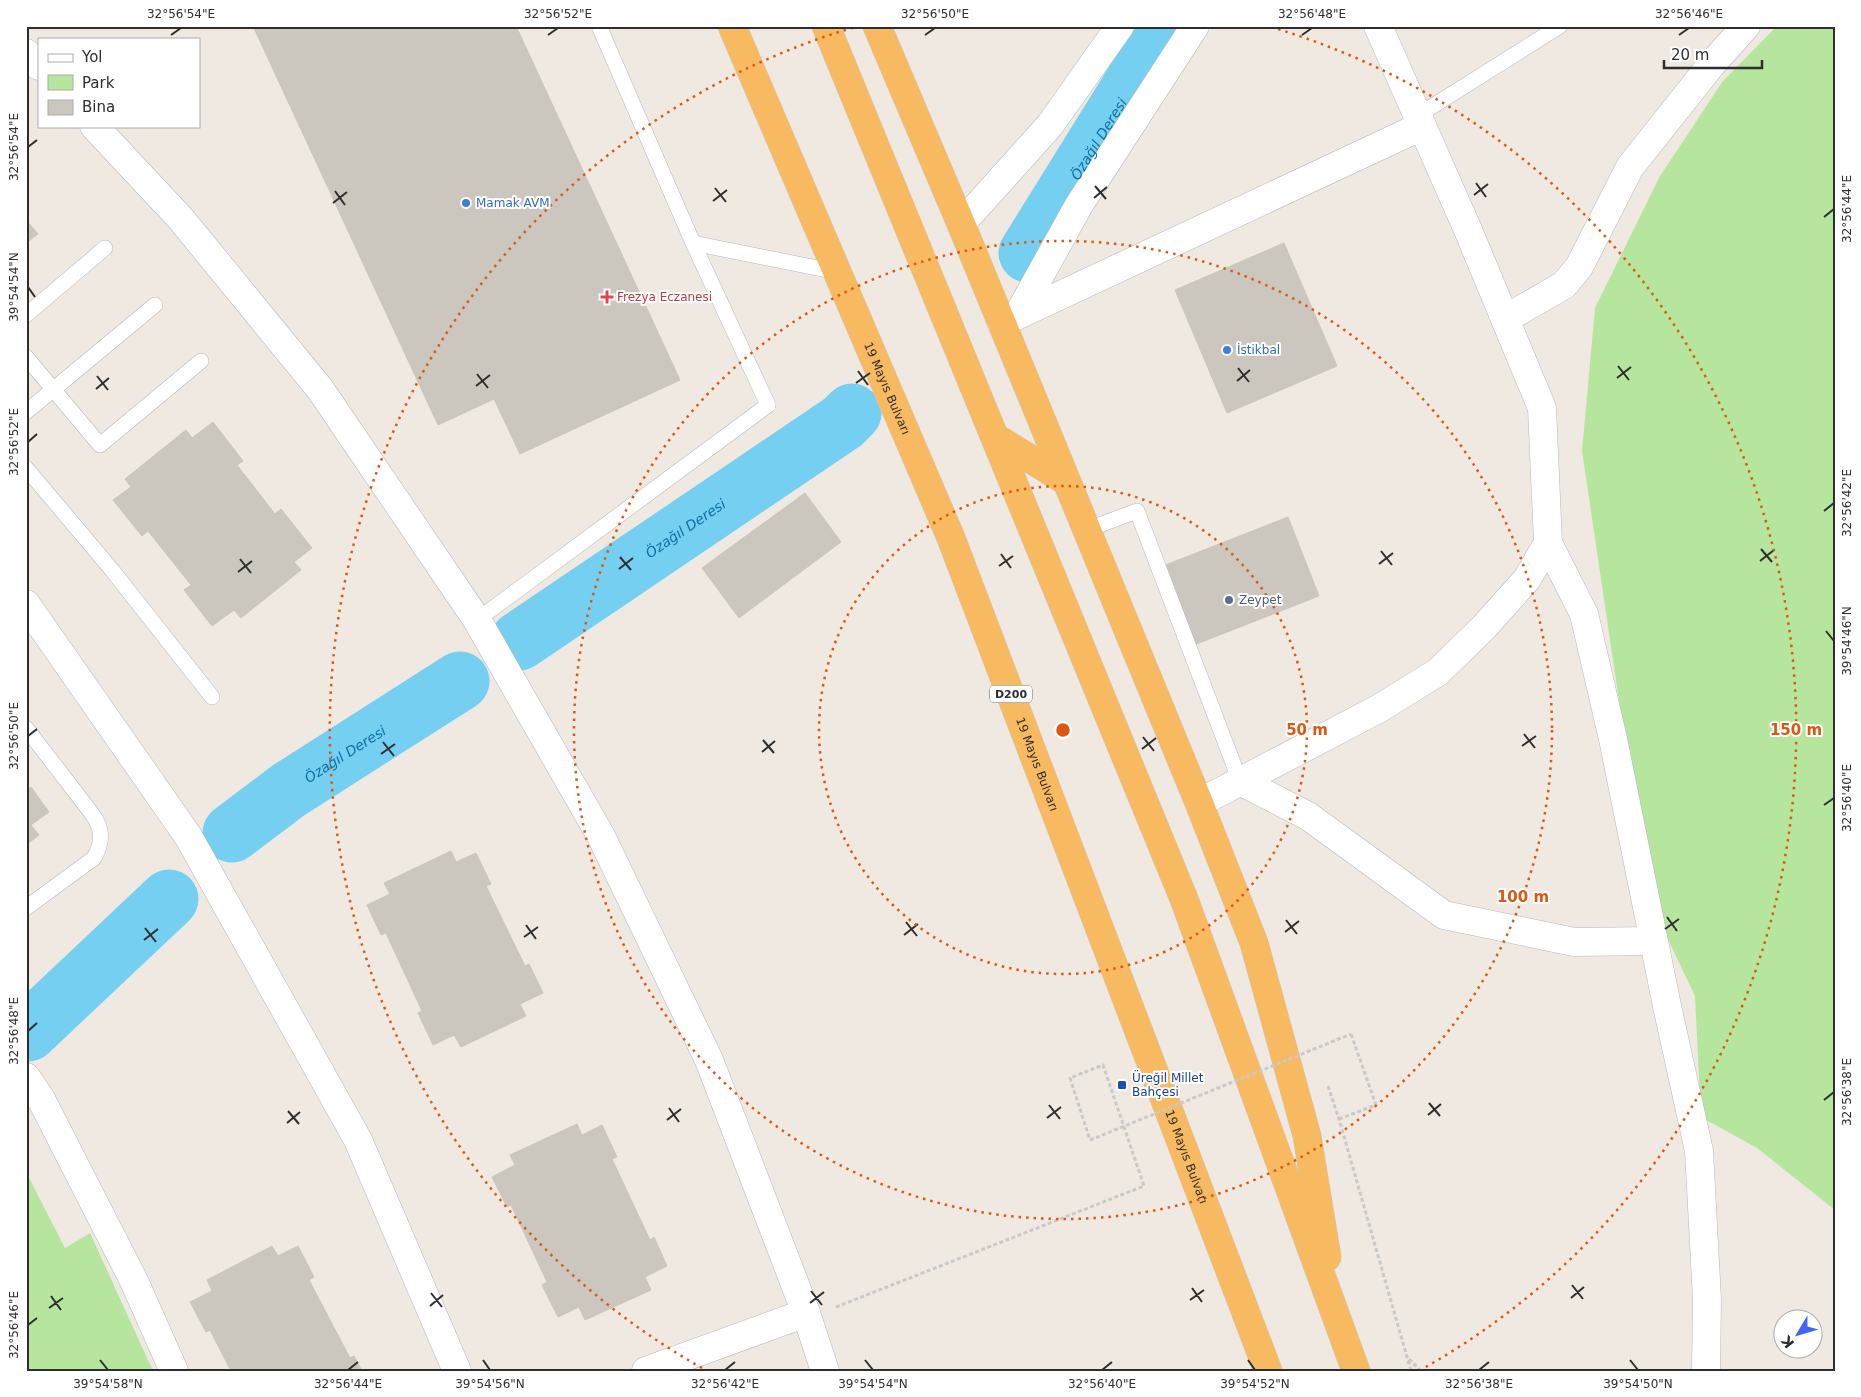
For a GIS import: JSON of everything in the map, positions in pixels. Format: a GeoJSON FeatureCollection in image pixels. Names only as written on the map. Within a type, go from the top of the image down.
{"type":"FeatureCollection","features":[{"type":"Feature","properties":{"kind":"highway","name":"19 Mayıs Bulvarı"},"geometry":{"type":"LineString","coordinates":[[732,26],[951,538],[1268,1371]]}},
{"type":"Feature","properties":{"kind":"highway"},"geometry":{"type":"LineString","coordinates":[[826,26],[1184,899],[1356,1371]]}},
{"type":"Feature","properties":{"kind":"highway"},"geometry":{"type":"LineString","coordinates":[[877,26],[961,224],[1009,319],[1066,482],[1199,803],[1254,943],[1307,1136],[1338,1322]]}},
{"type":"Feature","properties":{"kind":"highway"},"geometry":{"type":"LineString","coordinates":[[995,437],[1066,482]]}},
{"type":"Feature","properties":{"kind":"street"},"geometry":{"type":"LineString","coordinates":[[1009,319],[1079,205],[1195,26]]}},
{"type":"Feature","properties":{"kind":"street"},"geometry":{"type":"LineString","coordinates":[[1378,26],[1468,230],[1542,408],[1548,543],[1584,614],[1613,739],[1699,1151],[1707,1299],[1706,1371]]}},
{"type":"Feature","properties":{"kind":"street"},"geometry":{"type":"LineString","coordinates":[[1505,319],[1564,285],[1578,267],[1630,167],[1711,65],[1746,26]]}},
{"type":"Feature","properties":{"kind":"street"},"geometry":{"type":"LineString","coordinates":[[961,224],[1050,125],[1111,32]]}},
{"type":"Feature","properties":{"kind":"street"},"geometry":{"type":"LineString","coordinates":[[26,53],[38,65]]}},
{"type":"Feature","properties":{"kind":"street"},"geometry":{"type":"LineString","coordinates":[[1009,319],[1420,121]]}},
{"type":"Feature","properties":{"kind":"street"},"geometry":{"type":"LineString","coordinates":[[96,128],[181,219],[320,389],[477,620],[600,836],[704,1052],[806,1313],[825,1371]]}},
{"type":"Feature","properties":{"kind":"street"},"geometry":{"type":"LineString","coordinates":[[1199,803],[1380,708],[1438,672],[1486,626],[1528,579],[1548,543]]}},
{"type":"Feature","properties":{"kind":"street"},"geometry":{"type":"LineString","coordinates":[[26,604],[193,845],[358,1140],[457,1371]]}},
{"type":"Feature","properties":{"kind":"street"},"geometry":{"type":"LineString","coordinates":[[1240,781],[1308,816],[1444,915],[1574,942],[1654,941]]}},
{"type":"Feature","properties":{"kind":"street"},"geometry":{"type":"LineString","coordinates":[[26,1077],[41,1099],[134,1281],[174,1371]]}},
{"type":"Feature","properties":{"kind":"street"},"geometry":{"type":"LineString","coordinates":[[646,1371],[806,1313]]}},
{"type":"Feature","properties":{"kind":"lane"},"geometry":{"type":"LineString","coordinates":[[477,620],[768,405],[693,243],[599,26]]}},
{"type":"Feature","properties":{"kind":"lane"},"geometry":{"type":"LineString","coordinates":[[1420,121],[1560,26]]}},
{"type":"Feature","properties":{"kind":"lane"},"geometry":{"type":"LineString","coordinates":[[693,243],[837,272]]}},
{"type":"Feature","properties":{"kind":"lane"},"geometry":{"type":"LineString","coordinates":[[26,315],[105,248]]}},
{"type":"Feature","properties":{"kind":"lane"},"geometry":{"type":"LineString","coordinates":[[26,412],[155,305]]}},
{"type":"Feature","properties":{"kind":"lane"},"geometry":{"type":"LineString","coordinates":[[26,357],[100,445],[201,361]]}},
{"type":"Feature","properties":{"kind":"lane"},"geometry":{"type":"LineString","coordinates":[[26,468],[112,570],[212,697]]}},
{"type":"Feature","properties":{"kind":"lane"},"geometry":{"type":"LineString","coordinates":[[1086,530],[1137,511],[1240,781]]}},
{"type":"Feature","properties":{"kind":"lane"},"geometry":{"type":"LineString","coordinates":[[26,728],[93,815],[99,825],[102,836],[100,848],[94,858],[26,908]]}},
{"type":"Feature","properties":{"kind":"path"},"geometry":{"type":"LineString","coordinates":[[833,1308],[1144,1186],[1103,1065],[1070,1078],[1090,1140],[1351,1034],[1376,1105],[1339,1119]]}},
{"type":"Feature","properties":{"kind":"path"},"geometry":{"type":"LineString","coordinates":[[1408,1358],[1421,1371]]}},
{"type":"Feature","properties":{"kind":"green space"},"geometry":{"type":"Polygon","coordinates":[[[1777,26],[1835,26],[1835,1210],[1757,1148],[1701,1117],[1695,996],[1664,931],[1620,707],[1582,451],[1595,308],[1660,176],[1723,81],[1777,26]]]}},
{"type":"Feature","properties":{"kind":"green space"},"geometry":{"type":"Polygon","coordinates":[[[26,1172],[65,1248],[90,1233],[153,1371],[26,1371],[26,1172]]]}},
{"type":"Feature","properties":{"kind":"building","name":"Mamak AVM"},"geometry":{"type":"Polygon","coordinates":[[[253,26],[516,26],[680,380],[520,454],[494,399],[438,425],[253,26]]]}},
{"type":"Feature","properties":{"kind":"building"},"geometry":{"type":"Polygon","coordinates":[[[26,220],[38,234],[26,243],[26,220]]]}},
{"type":"Feature","properties":{"kind":"building"},"geometry":{"type":"Polygon","coordinates":[[[1284,243],[1337,366],[1227,413],[1175,290],[1284,243]]]}},
{"type":"Feature","properties":{"kind":"building"},"geometry":{"type":"Polygon","coordinates":[[[213,422],[243,461],[237,465],[275,514],[281,509],[312,548],[294,562],[301,570],[241,618],[234,610],[212,626],[184,590],[191,585],[148,531],[142,536],[113,500],[131,487],[125,479],[186,430],[192,438],[213,422]]]}},
{"type":"Feature","properties":{"kind":"building"},"geometry":{"type":"Polygon","coordinates":[[[805,493],[841,542],[739,618],[702,568],[805,493]]]}},
{"type":"Feature","properties":{"kind":"building"},"geometry":{"type":"Polygon","coordinates":[[[1288,517],[1319,596],[1194,645],[1163,566],[1288,517]]]}},
{"type":"Feature","properties":{"kind":"building"},"geometry":{"type":"Polygon","coordinates":[[[31,787],[49,812],[31,825],[39,835],[26,845],[26,790],[31,787]]]}},
{"type":"Feature","properties":{"kind":"building"},"geometry":{"type":"Polygon","coordinates":[[[451,851],[456,862],[476,853],[491,884],[486,886],[525,966],[529,964],[543,993],[520,1004],[526,1016],[461,1047],[454,1035],[433,1045],[418,1013],[422,1011],[386,933],[381,935],[367,905],[390,894],[384,883],[451,851]]]}},
{"type":"Feature","properties":{"kind":"building"},"geometry":{"type":"Polygon","coordinates":[[[577,1124],[582,1135],[602,1125],[617,1157],[612,1159],[650,1240],[654,1237],[667,1266],[645,1277],[651,1290],[585,1320],[579,1307],[558,1317],[542,1285],[547,1282],[511,1205],[507,1207],[492,1177],[515,1165],[510,1155],[577,1124]]]}},
{"type":"Feature","properties":{"kind":"building"},"geometry":{"type":"Polygon","coordinates":[[[272,1246],[278,1256],[298,1246],[314,1277],[309,1280],[350,1358],[354,1356],[362,1371],[231,1371],[210,1330],[206,1332],[190,1302],[212,1291],[207,1280],[272,1246]]]}},
{"type":"Feature","properties":{"kind":"waterway","name":"Özağıl Deresi"},"geometry":{"type":"LineString","coordinates":[[1028,253],[1169,26]]}},
{"type":"Feature","properties":{"kind":"waterway","name":"Özağıl Deresi"},"geometry":{"type":"LineString","coordinates":[[519,641],[843,422],[852,413]]}},
{"type":"Feature","properties":{"kind":"waterway","name":"Özağıl Deresi"},"geometry":{"type":"LineString","coordinates":[[232,833],[289,790],[460,681]]}},
{"type":"Feature","properties":{"kind":"waterway","name":"Özağıl Deresi"},"geometry":{"type":"LineString","coordinates":[[28,1032],[169,899]]}},
{"type":"Feature","properties":{"kind":"place","name":"Mamak AVM"},"geometry":{"type":"Point","coordinates":[466,203]}},
{"type":"Feature","properties":{"kind":"place","name":"Frezya Eczanesi"},"geometry":{"type":"Point","coordinates":[607,297]}},
{"type":"Feature","properties":{"kind":"place","name":"İstikbal"},"geometry":{"type":"Point","coordinates":[1227,350]}},
{"type":"Feature","properties":{"kind":"place","name":"Zeypet"},"geometry":{"type":"Point","coordinates":[1229,600]}},
{"type":"Feature","properties":{"kind":"place","name":"Üreğil Millet Bahçesi"},"geometry":{"type":"Point","coordinates":[1122,1085]}}]}
